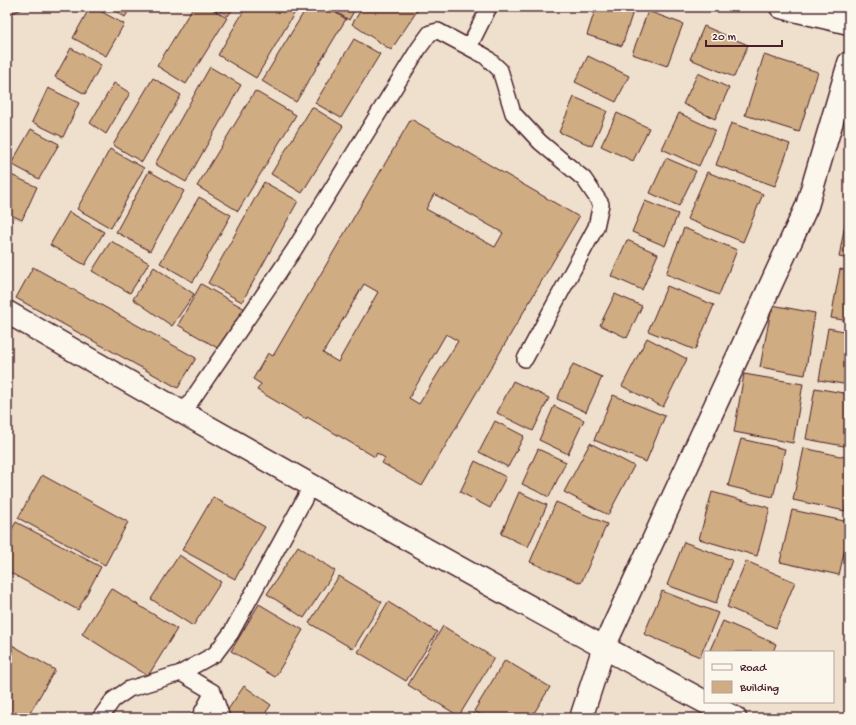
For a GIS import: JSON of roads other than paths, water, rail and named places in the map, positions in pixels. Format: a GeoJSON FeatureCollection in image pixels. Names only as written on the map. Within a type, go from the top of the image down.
{"type":"FeatureCollection","features":[{"type":"Feature","properties":{"kind":"street"},"geometry":{"type":"LineString","coordinates":[[781,7],[849,23]]}},
{"type":"Feature","properties":{"kind":"street"},"geometry":{"type":"LineString","coordinates":[[581,718],[604,647],[806,206],[849,63]]}},
{"type":"Feature","properties":{"kind":"street"},"geometry":{"type":"LineString","coordinates":[[7,312],[183,413],[704,701]]}},
{"type":"Feature","properties":{"kind":"street"},"geometry":{"type":"LineString","coordinates":[[707,703],[735,718]]}},
{"type":"Feature","properties":{"kind":"lane"},"geometry":{"type":"LineString","coordinates":[[469,47],[489,7]]}},
{"type":"Feature","properties":{"kind":"lane"},"geometry":{"type":"LineString","coordinates":[[183,413],[294,250],[419,48],[430,34],[438,31],[485,56],[500,70],[513,113],[540,142],[584,179],[601,204],[596,227],[525,359]]}},
{"type":"Feature","properties":{"kind":"lane"},"geometry":{"type":"LineString","coordinates":[[100,718],[113,700],[130,689],[181,673],[215,654],[231,634],[312,485]]}},
{"type":"Feature","properties":{"kind":"lane"},"geometry":{"type":"LineString","coordinates":[[181,673],[213,692],[222,718]]}},
{"type":"Feature","properties":{"kind":"lane"},"geometry":{"type":"LineString","coordinates":[[199,718],[213,692]]}}]}
